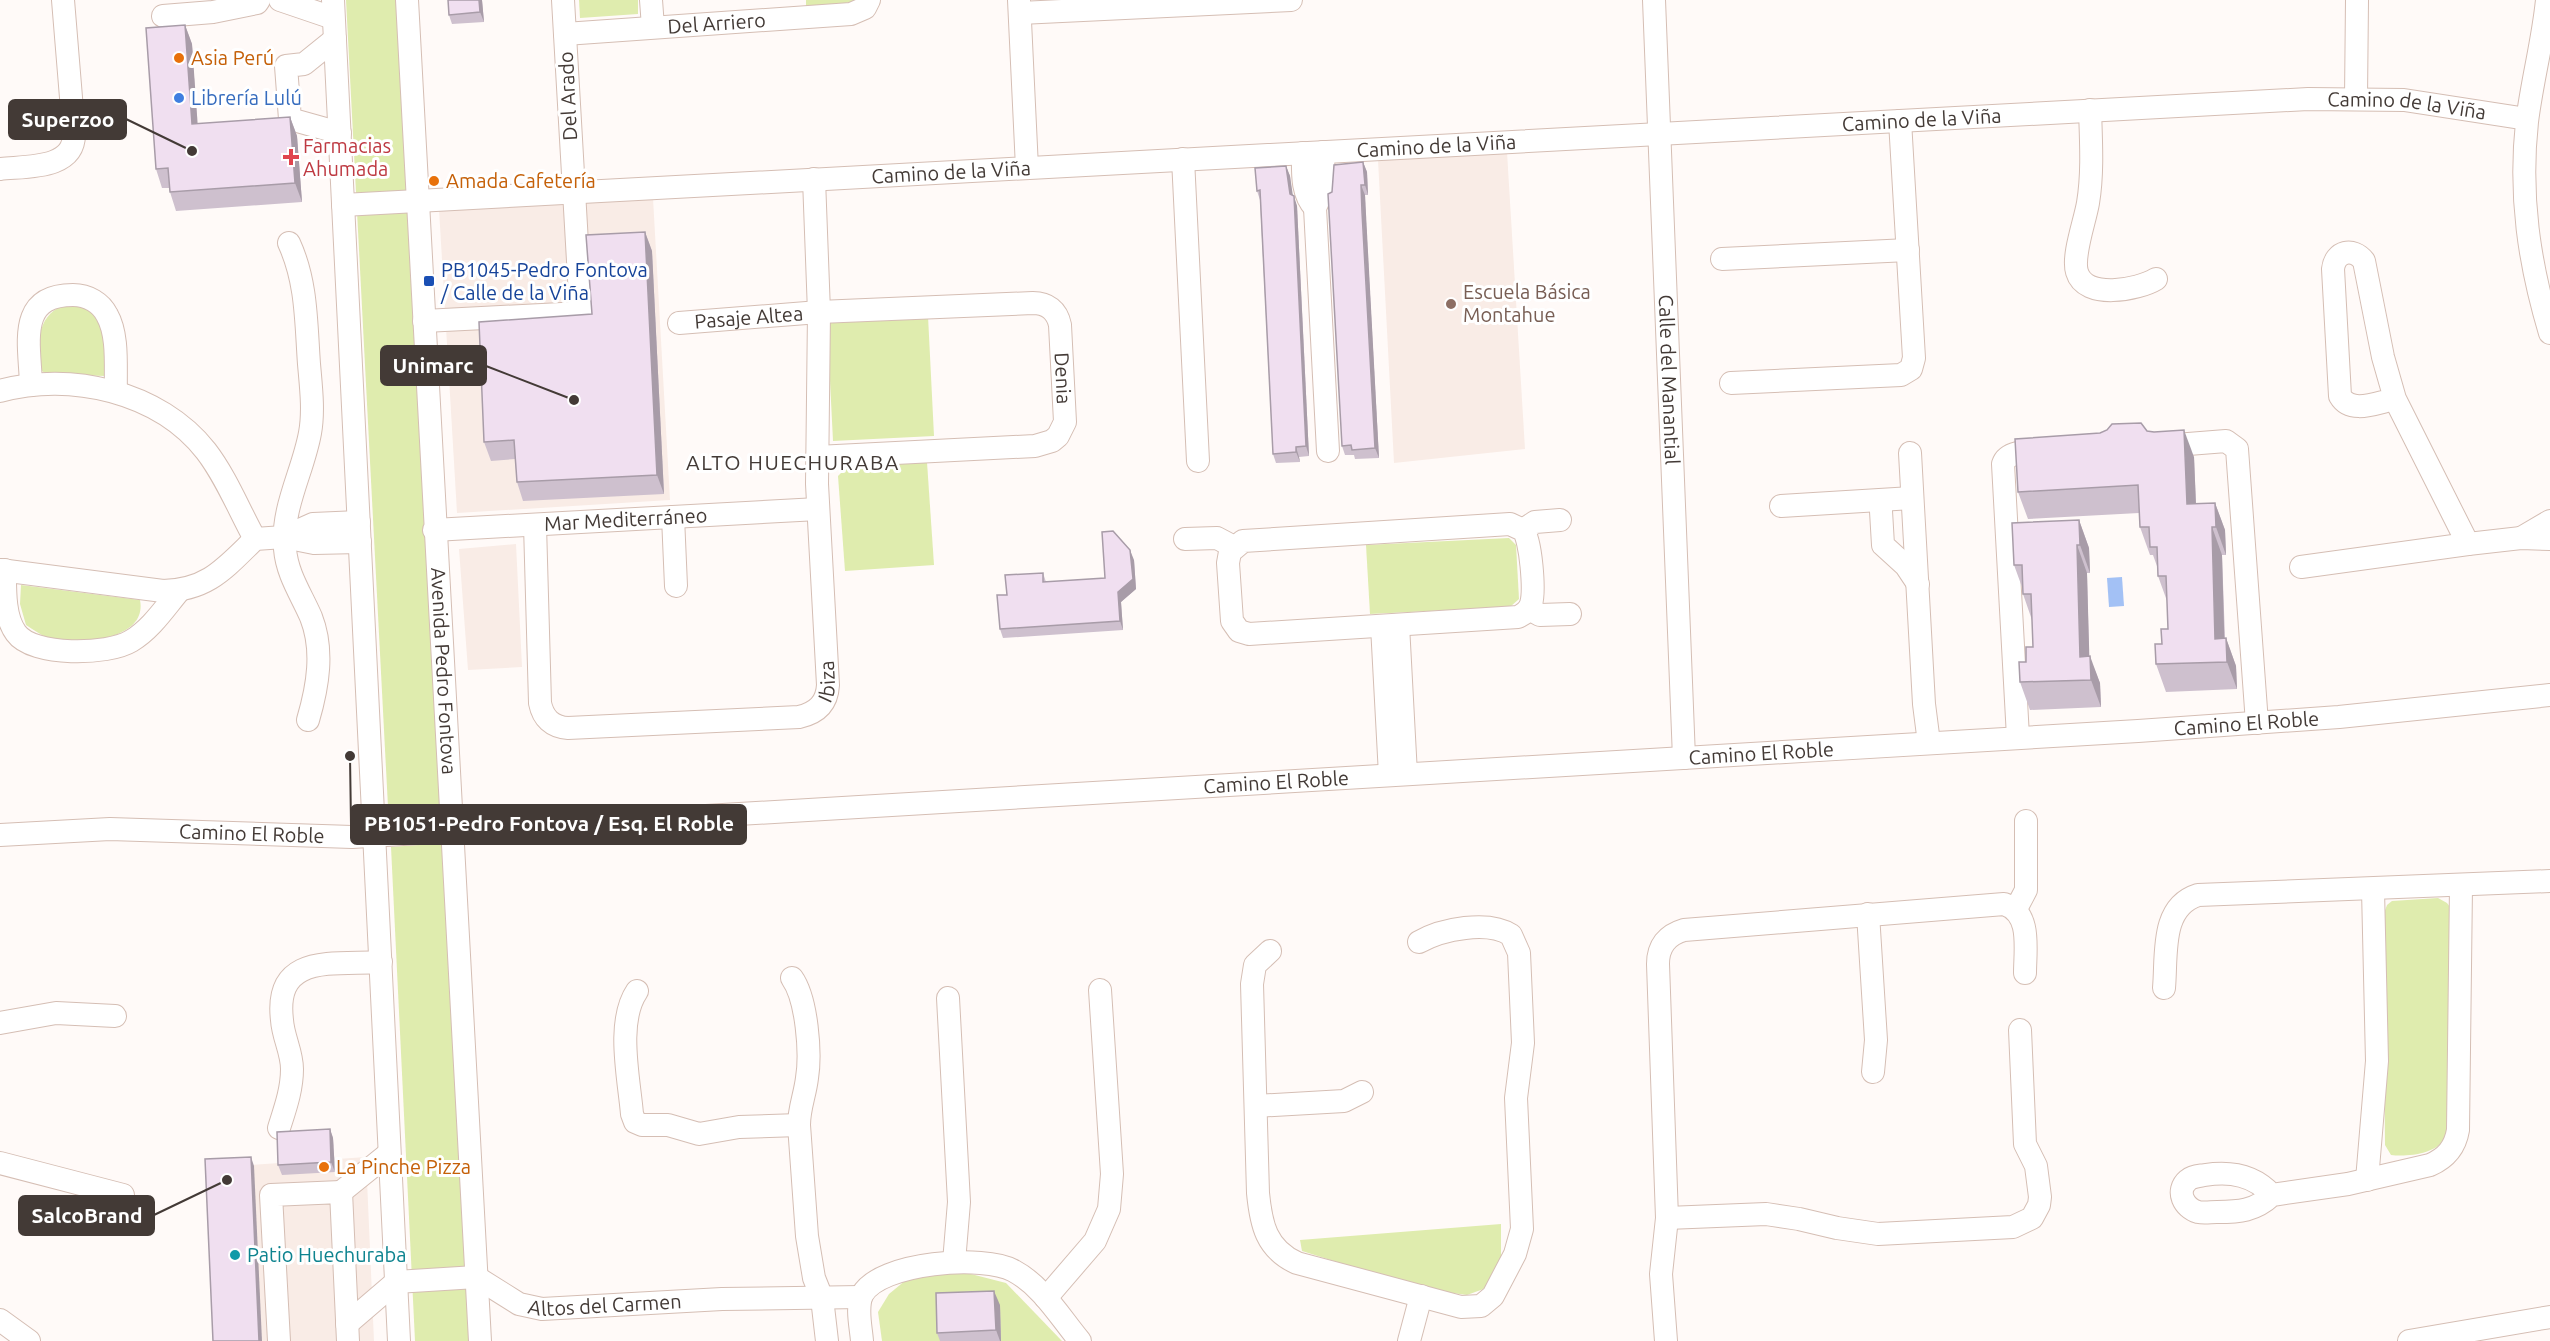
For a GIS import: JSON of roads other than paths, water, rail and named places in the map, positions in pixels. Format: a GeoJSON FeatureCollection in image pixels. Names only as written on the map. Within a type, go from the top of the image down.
{"type":"FeatureCollection","features":[{"type":"Feature","properties":{"kind":"street"},"geometry":{"type":"LineString","coordinates":[[0,169],[54,162],[65,157],[72,147],[74,134],[63,0]]}},
{"type":"Feature","properties":{"kind":"street"},"geometry":{"type":"LineString","coordinates":[[163,16],[212,6],[257,3],[259,0]]}},
{"type":"Feature","properties":{"kind":"street"},"geometry":{"type":"LineString","coordinates":[[280,0],[334,19]]}},
{"type":"Feature","properties":{"kind":"street","name":"Avenida Pedro Fontova"},"geometry":{"type":"LineString","coordinates":[[407,0],[434,530],[480,1341]]}},
{"type":"Feature","properties":{"kind":"street","name":"Del Arado"},"geometry":{"type":"LineString","coordinates":[[424,321],[581,313],[563,0]]}},
{"type":"Feature","properties":{"kind":"street"},"geometry":{"type":"LineString","coordinates":[[651,0],[653,27]]}},
{"type":"Feature","properties":{"kind":"street"},"geometry":{"type":"LineString","coordinates":[[1027,168],[1019,6],[1291,0]]}},
{"type":"Feature","properties":{"kind":"street","name":"Calle del Manantial"},"geometry":{"type":"LineString","coordinates":[[1654,0],[1684,758]]}},
{"type":"Feature","properties":{"kind":"street"},"geometry":{"type":"LineString","coordinates":[[2356,98],[2357,0]]}},
{"type":"Feature","properties":{"kind":"street"},"geometry":{"type":"LineString","coordinates":[[2547,0],[2528,119],[2523,180],[2526,234],[2539,297],[2550,333]]}},
{"type":"Feature","properties":{"kind":"street","name":"Del Arriero"},"geometry":{"type":"LineString","coordinates":[[565,34],[653,27],[799,9],[851,14],[867,4]]}},
{"type":"Feature","properties":{"kind":"street"},"geometry":{"type":"LineString","coordinates":[[334,19],[381,962],[388,1154],[399,1341]]}},
{"type":"Feature","properties":{"kind":"street"},"geometry":{"type":"LineString","coordinates":[[334,19],[304,64],[286,66],[290,120],[340,133]]}},
{"type":"Feature","properties":{"kind":"street","name":"Camino de la Viña"},"geometry":{"type":"LineString","coordinates":[[343,205],[2090,110],[2356,98],[2404,100],[2528,119]]}},
{"type":"Feature","properties":{"kind":"street"},"geometry":{"type":"LineString","coordinates":[[2090,110],[2089,193],[2077,259],[2077,273],[2085,285],[2099,290],[2136,288],[2156,279]]}},
{"type":"Feature","properties":{"kind":"street"},"geometry":{"type":"LineString","coordinates":[[1731,383],[1907,373],[1914,364],[1900,121]]}},
{"type":"Feature","properties":{"kind":"street"},"geometry":{"type":"LineString","coordinates":[[1313,152],[1324,188],[1315,208],[1328,451]]}},
{"type":"Feature","properties":{"kind":"street"},"geometry":{"type":"LineString","coordinates":[[1183,159],[1198,461]]}},
{"type":"Feature","properties":{"kind":"street","name":"Ibiza"},"geometry":{"type":"LineString","coordinates":[[535,525],[540,703],[545,717],[550,722],[568,728],[799,717],[820,708],[825,700],[828,685],[818,509],[819,312],[814,179]]}},
{"type":"Feature","properties":{"kind":"street"},"geometry":{"type":"LineString","coordinates":[[289,243],[300,269],[304,291],[312,417],[308,444],[286,519],[284,537],[289,569],[310,615],[318,645],[317,681],[308,720]]}},
{"type":"Feature","properties":{"kind":"street"},"geometry":{"type":"LineString","coordinates":[[1722,259],[1908,250]]}},
{"type":"Feature","properties":{"kind":"street"},"geometry":{"type":"LineString","coordinates":[[2395,399],[2354,407],[2347,404],[2340,396],[2333,269],[2336,259],[2345,253],[2356,254],[2364,261],[2383,357],[2395,399],[2468,544]]}},
{"type":"Feature","properties":{"kind":"street"},"geometry":{"type":"LineString","coordinates":[[31,386],[32,316],[40,304],[52,297],[74,295],[96,302],[111,322],[116,392]]}},
{"type":"Feature","properties":{"kind":"street","name":"Denia"},"geometry":{"type":"LineString","coordinates":[[817,457],[1044,445],[1058,436],[1065,422],[1066,413],[1060,325],[1056,314],[1046,305],[1033,303],[819,312]]}},
{"type":"Feature","properties":{"kind":"street","name":"Pasaje Altea"},"geometry":{"type":"LineString","coordinates":[[679,322],[819,312]]}},
{"type":"Feature","properties":{"kind":"street"},"geometry":{"type":"LineString","coordinates":[[0,391],[31,386],[73,385],[116,392],[158,410],[192,435],[216,464],[255,539]]}},
{"type":"Feature","properties":{"kind":"street"},"geometry":{"type":"LineString","coordinates":[[2163,446],[2226,441],[2237,448],[2257,723]]}},
{"type":"Feature","properties":{"kind":"street"},"geometry":{"type":"LineString","coordinates":[[2018,737],[2003,465],[2006,458],[2012,454],[2066,450]]}},
{"type":"Feature","properties":{"kind":"street"},"geometry":{"type":"LineString","coordinates":[[1910,453],[1924,704],[1929,743]]}},
{"type":"Feature","properties":{"kind":"street"},"geometry":{"type":"LineString","coordinates":[[1781,506],[1912,498]]}},
{"type":"Feature","properties":{"kind":"street","name":"Mar Mediterráneo"},"geometry":{"type":"LineString","coordinates":[[434,530],[818,509]]}},
{"type":"Feature","properties":{"kind":"street"},"geometry":{"type":"LineString","coordinates":[[1881,511],[1883,545],[1906,566],[1918,584]]}},
{"type":"Feature","properties":{"kind":"street"},"geometry":{"type":"LineString","coordinates":[[673,517],[676,586]]}},
{"type":"Feature","properties":{"kind":"street"},"geometry":{"type":"LineString","coordinates":[[1523,530],[1535,522],[1560,520]]}},
{"type":"Feature","properties":{"kind":"street"},"geometry":{"type":"LineString","coordinates":[[2522,538],[2550,521]]}},
{"type":"Feature","properties":{"kind":"street"},"geometry":{"type":"LineString","coordinates":[[179,591],[146,629],[130,641],[110,649],[68,651],[35,646],[18,636],[9,615],[3,570],[163,591],[179,591],[194,588],[213,579],[255,539],[284,537],[313,524],[360,532]]}},
{"type":"Feature","properties":{"kind":"street"},"geometry":{"type":"LineString","coordinates":[[1510,524],[1523,530],[1529,541],[1532,598],[1529,609],[1518,617],[1249,634],[1239,631],[1232,621],[1228,557],[1234,547],[1249,540],[1510,524]]}},
{"type":"Feature","properties":{"kind":"street"},"geometry":{"type":"LineString","coordinates":[[1185,539],[1217,538],[1234,547]]}},
{"type":"Feature","properties":{"kind":"street"},"geometry":{"type":"LineString","coordinates":[[2301,567],[2468,544],[2522,538],[2550,539]]}},
{"type":"Feature","properties":{"kind":"street"},"geometry":{"type":"LineString","coordinates":[[1529,609],[1540,615],[1570,614]]}},
{"type":"Feature","properties":{"kind":"street"},"geometry":{"type":"LineString","coordinates":[[1390,626],[1398,775]]}},
{"type":"Feature","properties":{"kind":"street","name":"Camino El Roble"},"geometry":{"type":"LineString","coordinates":[[0,835],[110,829],[338,837],[375,836],[2257,723],[2550,695]]}},
{"type":"Feature","properties":{"kind":"street"},"geometry":{"type":"LineString","coordinates":[[2016,909],[2026,890],[2026,821]]}},
{"type":"Feature","properties":{"kind":"street"},"geometry":{"type":"LineString","coordinates":[[2164,988],[2172,915],[2184,901],[2198,895],[2373,890],[2550,881]]}},
{"type":"Feature","properties":{"kind":"street"},"geometry":{"type":"LineString","coordinates":[[2272,1195],[2367,1180],[2430,1165],[2449,1153],[2457,1138],[2461,886]]}},
{"type":"Feature","properties":{"kind":"street"},"geometry":{"type":"LineString","coordinates":[[2367,1180],[2377,1061],[2373,890]]}},
{"type":"Feature","properties":{"kind":"street"},"geometry":{"type":"LineString","coordinates":[[1666,1341],[1661,1274],[1667,1218],[1658,964],[1660,949],[1664,942],[1677,932],[1684,930],[2004,904],[2016,909],[2023,922],[2025,974]]}},
{"type":"Feature","properties":{"kind":"street"},"geometry":{"type":"LineString","coordinates":[[1868,914],[1876,1040],[1873,1072]]}},
{"type":"Feature","properties":{"kind":"street"},"geometry":{"type":"LineString","coordinates":[[1270,951],[1259,960],[1252,974],[1260,1212],[1267,1237],[1274,1247],[1297,1263],[1467,1308],[1481,1306],[1493,1296],[1515,1254],[1522,1215],[1516,1098],[1523,1043],[1520,953],[1516,940],[1511,935],[1495,928],[1441,932],[1419,942]]}},
{"type":"Feature","properties":{"kind":"street"},"geometry":{"type":"LineString","coordinates":[[279,1128],[291,1086],[292,1067],[282,1023],[280,998],[285,984],[294,973],[313,966],[381,962]]}},
{"type":"Feature","properties":{"kind":"street"},"geometry":{"type":"LineString","coordinates":[[792,978],[804,1004],[808,1065],[799,1111],[807,1236],[814,1278],[822,1298],[827,1341]]}},
{"type":"Feature","properties":{"kind":"street"},"geometry":{"type":"LineString","coordinates":[[1046,1298],[1095,1241],[1109,1209],[1112,1174],[1100,990]]}},
{"type":"Feature","properties":{"kind":"street"},"geometry":{"type":"LineString","coordinates":[[637,991],[628,1006],[625,1029],[632,1114],[635,1122],[642,1125],[668,1125],[699,1134],[739,1127],[799,1125]]}},
{"type":"Feature","properties":{"kind":"street"},"geometry":{"type":"LineString","coordinates":[[948,998],[959,1202],[954,1262]]}},
{"type":"Feature","properties":{"kind":"street"},"geometry":{"type":"LineString","coordinates":[[0,1023],[56,1013],[115,1016]]}},
{"type":"Feature","properties":{"kind":"street"},"geometry":{"type":"LineString","coordinates":[[1667,1218],[1766,1214],[1799,1218],[1837,1228],[1878,1234],[2013,1227],[2026,1222],[2036,1212],[2040,1197],[2036,1166],[2026,1148],[2024,1139],[2020,1030]]}},
{"type":"Feature","properties":{"kind":"street"},"geometry":{"type":"LineString","coordinates":[[1256,1106],[1344,1101],[1362,1092]]}},
{"type":"Feature","properties":{"kind":"street"},"geometry":{"type":"LineString","coordinates":[[279,1341],[272,1195],[341,1192],[388,1154]]}},
{"type":"Feature","properties":{"kind":"street"},"geometry":{"type":"LineString","coordinates":[[0,1163],[123,1195]]}},
{"type":"Feature","properties":{"kind":"street"},"geometry":{"type":"LineString","coordinates":[[341,1192],[348,1332]]}},
{"type":"Feature","properties":{"kind":"street"},"geometry":{"type":"LineString","coordinates":[[862,1341],[859,1317],[861,1297],[876,1282],[915,1268],[954,1262],[1001,1265],[1024,1277],[1046,1298],[1080,1341]]}},
{"type":"Feature","properties":{"kind":"street"},"geometry":{"type":"LineString","coordinates":[[348,1332],[396,1282],[476,1277]]}},
{"type":"Feature","properties":{"kind":"street","name":"Altos del Carmen"},"geometry":{"type":"LineString","coordinates":[[476,1277],[507,1299],[530,1308],[542,1309],[722,1299],[861,1297]]}},
{"type":"Feature","properties":{"kind":"street"},"geometry":{"type":"LineString","coordinates":[[1409,1341],[1421,1296]]}},
{"type":"Feature","properties":{"kind":"street"},"geometry":{"type":"LineString","coordinates":[[2409,1341],[2452,1337],[2550,1317]]}},
{"type":"Feature","properties":{"kind":"street"},"geometry":{"type":"LineString","coordinates":[[0,1320],[29,1341]]}},
{"type":"Feature","properties":{"kind":"water"},"geometry":{"type":"Polygon","coordinates":[[[2122,577],[2124,606],[2109,607],[2107,578],[2122,577]]]}},
{"type":"Feature","properties":{"kind":"place","name":"Asia Perú"},"geometry":{"type":"Point","coordinates":[179,58]}},
{"type":"Feature","properties":{"kind":"place","name":"Librería Lulú"},"geometry":{"type":"Point","coordinates":[179,98]}},
{"type":"Feature","properties":{"kind":"place","name":"Superzoo"},"geometry":{"type":"Point","coordinates":[192,151]}},
{"type":"Feature","properties":{"kind":"place","name":"Farmacias Ahumada"},"geometry":{"type":"Point","coordinates":[291,157]}},
{"type":"Feature","properties":{"kind":"place","name":"Amada Cafetería"},"geometry":{"type":"Point","coordinates":[434,181]}},
{"type":"Feature","properties":{"kind":"place","name":"PB1045-Pedro Fontova / Calle de la Viña"},"geometry":{"type":"Point","coordinates":[429,281]}},
{"type":"Feature","properties":{"kind":"place","name":"Escuela Básica Montahue"},"geometry":{"type":"Point","coordinates":[1451,304]}},
{"type":"Feature","properties":{"kind":"place","name":"Unimarc"},"geometry":{"type":"Point","coordinates":[574,400]}},
{"type":"Feature","properties":{"kind":"place","name":"PB1051-Pedro Fontova / Esq. El Roble"},"geometry":{"type":"Point","coordinates":[350,756]}},
{"type":"Feature","properties":{"kind":"place","name":"La Pinche Pizza"},"geometry":{"type":"Point","coordinates":[324,1167]}},
{"type":"Feature","properties":{"kind":"place","name":"SalcoBrand"},"geometry":{"type":"Point","coordinates":[227,1180]}},
{"type":"Feature","properties":{"kind":"place","name":"Patio Huechuraba"},"geometry":{"type":"Point","coordinates":[235,1255]}},
{"type":"Feature","properties":{"kind":"district","name":"ALTO HUECHURABA"},"geometry":{"type":"Point","coordinates":[793,463]}}]}
